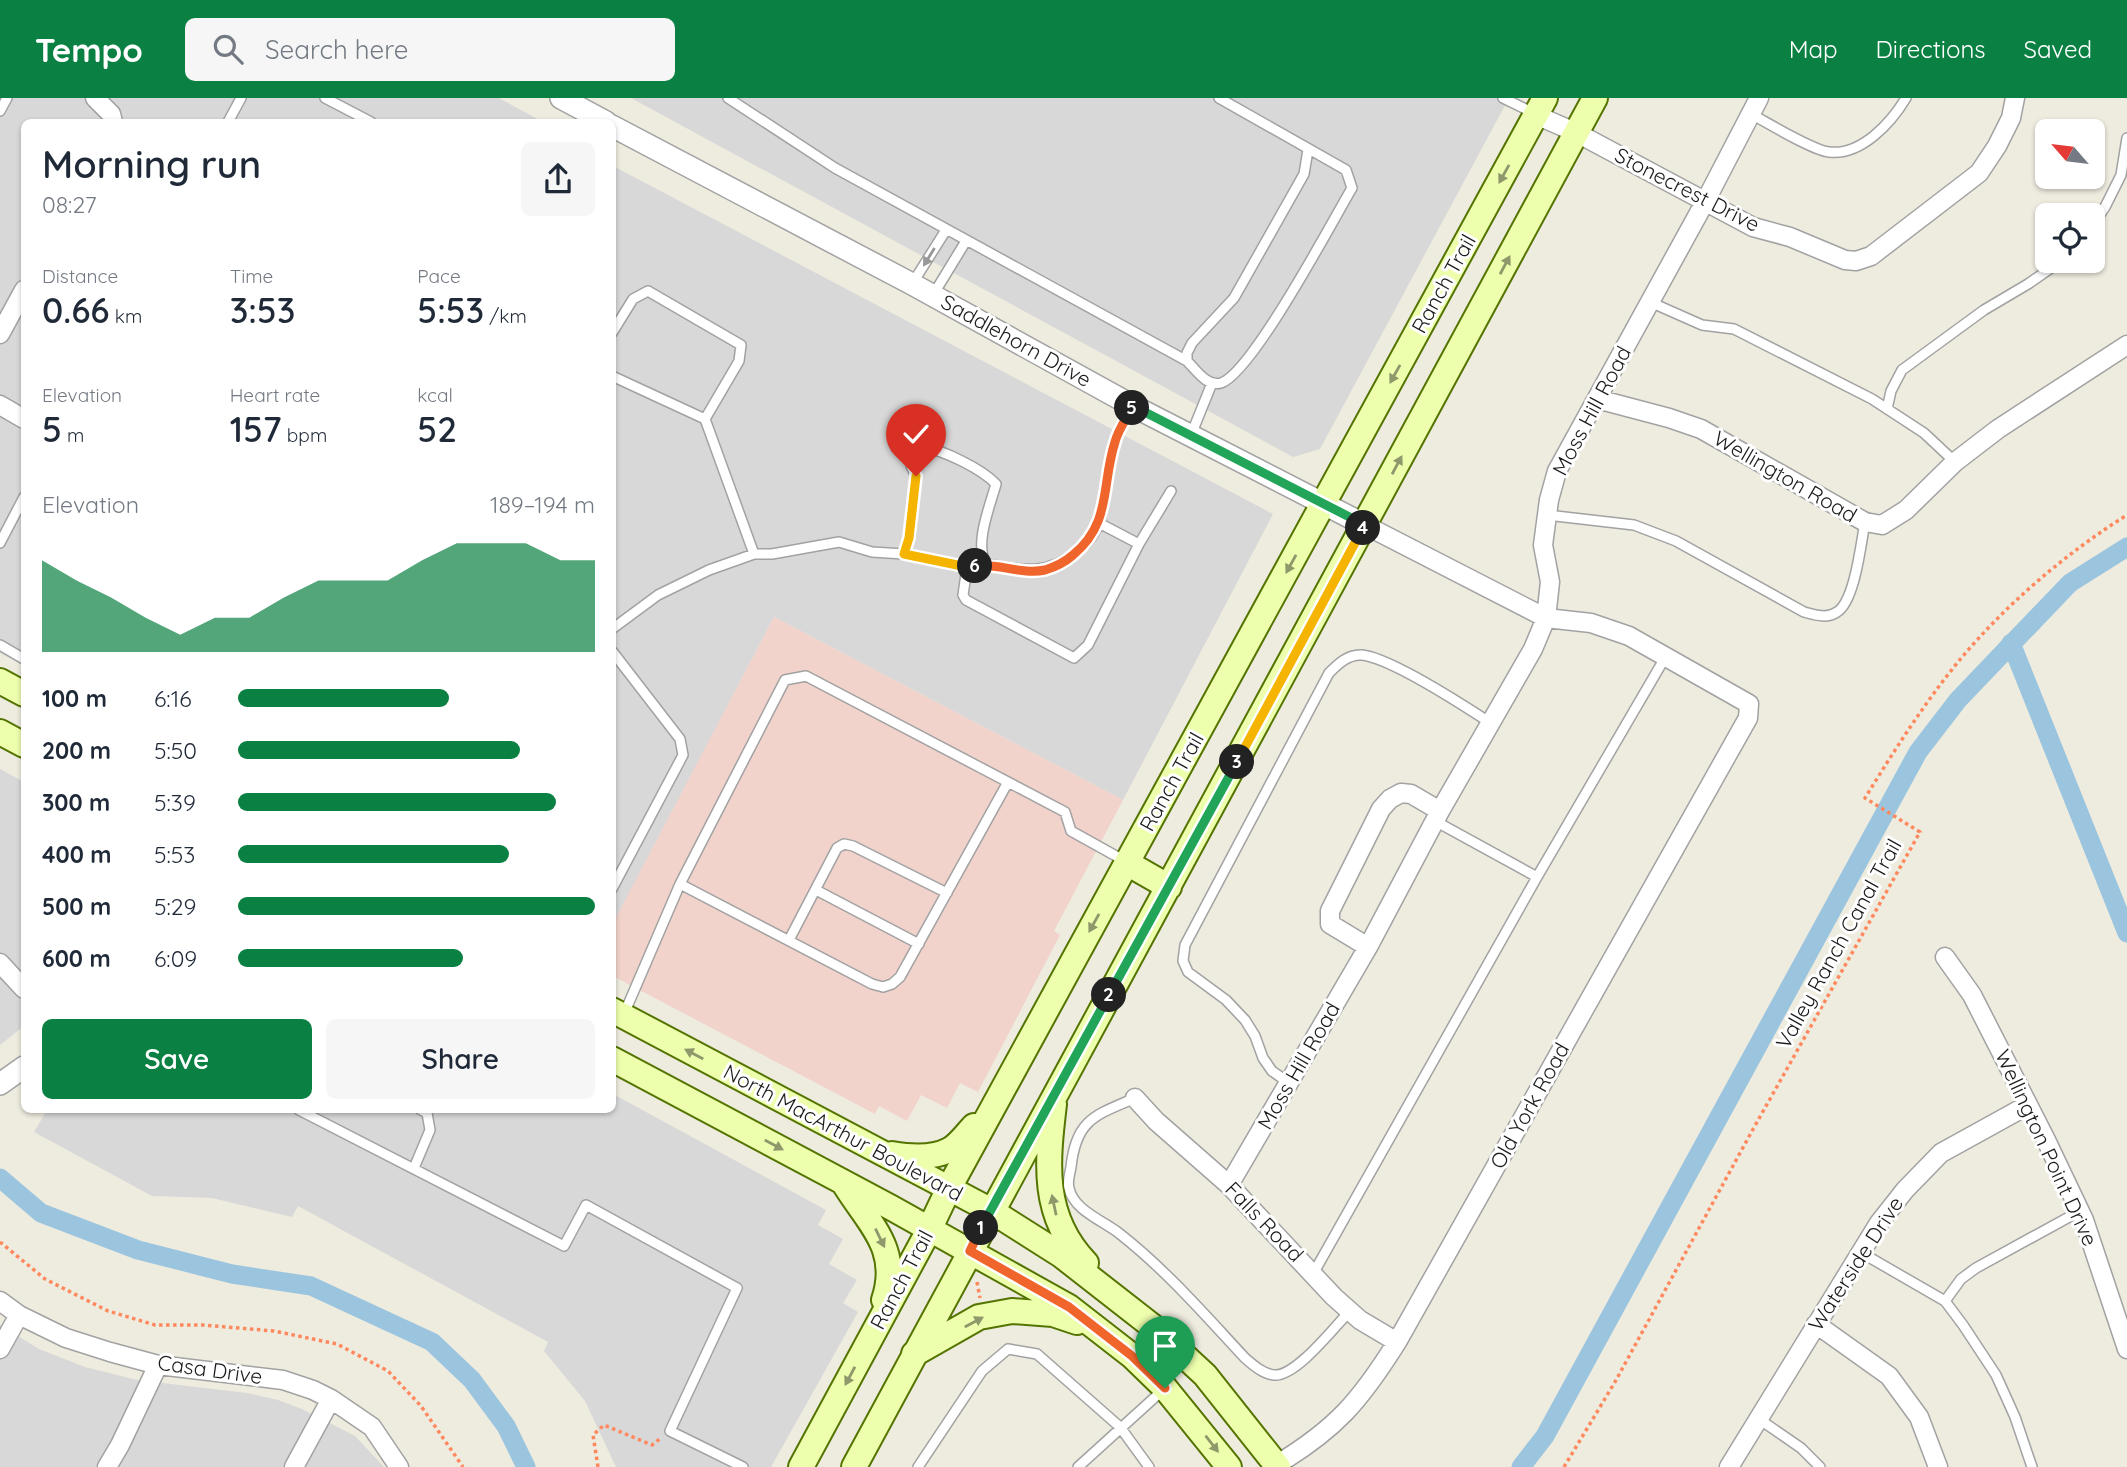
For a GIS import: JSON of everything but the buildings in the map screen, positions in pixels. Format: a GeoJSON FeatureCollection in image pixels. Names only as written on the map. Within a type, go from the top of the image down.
{"type":"FeatureCollection","features":[{"type":"Feature","properties":{"kind":"main road"},"geometry":{"type":"LineString","coordinates":[[853,1467],[1595,98]]}},
{"type":"Feature","properties":{"kind":"main road","name":"Ranch Trail"},"geometry":{"type":"LineString","coordinates":[[801,1467],[949,1188],[1540,106]]}},
{"type":"Feature","properties":{"kind":"main road"},"geometry":{"type":"LineString","coordinates":[[0,681],[21,692]]}},
{"type":"Feature","properties":{"kind":"main road"},"geometry":{"type":"LineString","coordinates":[[0,732],[21,743]]}},
{"type":"Feature","properties":{"kind":"main road"},"geometry":{"type":"LineString","coordinates":[[1127,863],[1169,887]]}},
{"type":"Feature","properties":{"kind":"main road","name":"North MacArthur Boulevard"},"geometry":{"type":"LineString","coordinates":[[618,1013],[990,1210],[1061,1255],[1120,1299],[1205,1376],[1277,1466]]}},
{"type":"Feature","properties":{"kind":"main road","name":"North MacArthur Boulevard"},"geometry":{"type":"LineString","coordinates":[[616,1061],[842,1181],[1069,1307],[1132,1356],[1165,1388],[1229,1467]]}},
{"type":"Feature","properties":{"kind":"main road"},"geometry":{"type":"LineString","coordinates":[[1056,1091],[1047,1159],[1054,1206],[1062,1231],[1076,1253],[1120,1299]]}},
{"type":"Feature","properties":{"kind":"main road"},"geometry":{"type":"LineString","coordinates":[[872,1149],[907,1157],[929,1156],[951,1150],[996,1103]]}},
{"type":"Feature","properties":{"kind":"main road"},"geometry":{"type":"LineString","coordinates":[[842,1181],[881,1236],[888,1259],[888,1288],[874,1331]]}},
{"type":"Feature","properties":{"kind":"main road"},"geometry":{"type":"LineString","coordinates":[[914,1354],[979,1317],[1012,1311],[1052,1314],[1095,1327]]}},
{"type":"Feature","properties":{"kind":"street"},"geometry":{"type":"LineString","coordinates":[[96,98],[112,119]]}},
{"type":"Feature","properties":{"kind":"street"},"geometry":{"type":"LineString","coordinates":[[561,98],[596,114]]}},
{"type":"Feature","properties":{"kind":"street","name":"Stonecrest Drive"},"geometry":{"type":"LineString","coordinates":[[1540,106],[1577,133],[1753,227],[1790,237],[1844,260],[1856,261],[1871,256],[1979,173],[2011,118],[2015,98]]}},
{"type":"Feature","properties":{"kind":"street","name":"Moss Hill Road"},"geometry":{"type":"LineString","coordinates":[[1229,1185],[1368,947],[1489,722],[1518,677],[1546,618],[1550,582],[1543,545],[1558,471],[1755,106]]}},
{"type":"Feature","properties":{"kind":"street","name":"Saddlehorn Drive"},"geometry":{"type":"LineString","coordinates":[[616,128],[933,295],[1133,406],[1546,618],[1591,623],[1629,636],[1749,704],[1748,718]]}},
{"type":"Feature","properties":{"kind":"street"},"geometry":{"type":"LineString","coordinates":[[0,334],[21,296]]}},
{"type":"Feature","properties":{"kind":"street","name":"Wellington Road"},"geometry":{"type":"LineString","coordinates":[[1597,399],[1701,429],[1865,522],[1882,525],[1906,510],[1955,462],[2038,402],[2127,345]]}},
{"type":"Feature","properties":{"kind":"street"},"geometry":{"type":"LineString","coordinates":[[0,405],[21,417]]}},
{"type":"Feature","properties":{"kind":"street","name":"Old York Road"},"geometry":{"type":"LineString","coordinates":[[1277,1466],[1311,1444],[1349,1411],[1369,1387],[1397,1342],[1748,718]]}},
{"type":"Feature","properties":{"kind":"street"},"geometry":{"type":"LineString","coordinates":[[1368,947],[1330,924],[1330,911],[1381,809],[1390,799],[1401,793],[1411,794],[1437,816]]}},
{"type":"Feature","properties":{"kind":"street","name":"Wellington Point Drive"},"geometry":{"type":"LineString","coordinates":[[1945,957],[1972,995],[2080,1211],[2127,1349]]}},
{"type":"Feature","properties":{"kind":"street"},"geometry":{"type":"LineString","coordinates":[[0,962],[21,986]]}},
{"type":"Feature","properties":{"kind":"street"},"geometry":{"type":"LineString","coordinates":[[0,1084],[21,1069]]}},
{"type":"Feature","properties":{"kind":"street","name":"Falls Road"},"geometry":{"type":"LineString","coordinates":[[1135,1098],[1156,1121],[1229,1185],[1350,1311],[1397,1342]]}},
{"type":"Feature","properties":{"kind":"street","name":"Waterside Drive"},"geometry":{"type":"LineString","coordinates":[[1729,1467],[1860,1252],[1905,1190],[1941,1153],[2028,1105]]}},
{"type":"Feature","properties":{"kind":"street","name":"Casa Drive"},"geometry":{"type":"LineString","coordinates":[[0,1301],[19,1315],[66,1338],[158,1365],[283,1380],[331,1399],[372,1427],[399,1467]]}},
{"type":"Feature","properties":{"kind":"street"},"geometry":{"type":"LineString","coordinates":[[0,1349],[19,1315]]}},
{"type":"Feature","properties":{"kind":"street"},"geometry":{"type":"LineString","coordinates":[[1816,1324],[1889,1376],[1919,1417],[1938,1467]]}},
{"type":"Feature","properties":{"kind":"street"},"geometry":{"type":"LineString","coordinates":[[107,1467],[158,1365]]}},
{"type":"Feature","properties":{"kind":"street"},"geometry":{"type":"LineString","coordinates":[[294,1467],[331,1399]]}},
{"type":"Feature","properties":{"kind":"lane"},"geometry":{"type":"LineString","coordinates":[[0,111],[7,98]]}},
{"type":"Feature","properties":{"kind":"lane"},"geometry":{"type":"LineString","coordinates":[[230,119],[241,98]]}},
{"type":"Feature","properties":{"kind":"lane"},"geometry":{"type":"LineString","coordinates":[[325,98],[365,119]]}},
{"type":"Feature","properties":{"kind":"lane"},"geometry":{"type":"LineString","coordinates":[[728,98],[835,168],[1187,361],[1212,383],[1228,379],[1240,368],[1274,323],[1352,188],[1346,170],[1223,99]]}},
{"type":"Feature","properties":{"kind":"lane"},"geometry":{"type":"LineString","coordinates":[[1503,98],[1540,106]]}},
{"type":"Feature","properties":{"kind":"lane"},"geometry":{"type":"LineString","coordinates":[[1755,106],[1828,152],[1847,151],[1874,136],[1897,113],[1906,98]]}},
{"type":"Feature","properties":{"kind":"lane"},"geometry":{"type":"LineString","coordinates":[[2105,207],[2121,175],[2127,138]]}},
{"type":"Feature","properties":{"kind":"lane"},"geometry":{"type":"LineString","coordinates":[[1187,361],[1187,353],[1192,343],[1225,308],[1240,287],[1304,174],[1308,150]]}},
{"type":"Feature","properties":{"kind":"lane"},"geometry":{"type":"LineString","coordinates":[[912,284],[946,230]]}},
{"type":"Feature","properties":{"kind":"lane"},"geometry":{"type":"LineString","coordinates":[[933,295],[966,240]]}},
{"type":"Feature","properties":{"kind":"lane"},"geometry":{"type":"LineString","coordinates":[[1887,409],[1891,391],[1902,370],[1984,310],[2042,273]]}},
{"type":"Feature","properties":{"kind":"lane"},"geometry":{"type":"LineString","coordinates":[[616,327],[633,299],[648,291],[741,345],[739,361],[705,419]]}},
{"type":"Feature","properties":{"kind":"lane"},"geometry":{"type":"LineString","coordinates":[[1650,302],[1702,325],[1734,329],[1887,409],[1924,433],[1955,462]]}},
{"type":"Feature","properties":{"kind":"lane"},"geometry":{"type":"LineString","coordinates":[[616,378],[705,419],[754,554]]}},
{"type":"Feature","properties":{"kind":"lane"},"geometry":{"type":"LineString","coordinates":[[1191,435],[1212,383]]}},
{"type":"Feature","properties":{"kind":"lane"},"geometry":{"type":"LineString","coordinates":[[616,626],[658,595],[709,570],[754,554],[772,554],[839,542],[872,552],[904,554],[967,567],[986,564],[1044,570],[1066,561],[1088,543],[1099,523],[1115,439],[1133,406]]}},
{"type":"Feature","properties":{"kind":"lane"},"geometry":{"type":"LineString","coordinates":[[904,554],[909,538],[916,476],[911,466],[917,451],[923,447],[946,454],[989,477],[996,484],[980,545],[981,556],[986,564]]}},
{"type":"Feature","properties":{"kind":"lane"},"geometry":{"type":"LineString","coordinates":[[967,567],[963,595],[966,600],[1074,658],[1088,645],[1139,544],[1171,491]]}},
{"type":"Feature","properties":{"kind":"lane"},"geometry":{"type":"LineString","coordinates":[[0,542],[21,503]]}},
{"type":"Feature","properties":{"kind":"lane"},"geometry":{"type":"LineString","coordinates":[[1547,515],[1634,525],[1676,541],[1804,612],[1821,616],[1838,612],[1849,597],[1865,522]]}},
{"type":"Feature","properties":{"kind":"lane"},"geometry":{"type":"LineString","coordinates":[[1099,523],[1139,544]]}},
{"type":"Feature","properties":{"kind":"lane"},"geometry":{"type":"LineString","coordinates":[[0,645],[21,657]]}},
{"type":"Feature","properties":{"kind":"lane"},"geometry":{"type":"LineString","coordinates":[[1289,1083],[1272,1071],[1245,1020],[1226,1000],[1188,972],[1183,961],[1185,945],[1329,673],[1343,659],[1360,654],[1384,661],[1489,722]]}},
{"type":"Feature","properties":{"kind":"lane"},"geometry":{"type":"LineString","coordinates":[[616,655],[680,739],[683,755],[616,881]]}},
{"type":"Feature","properties":{"kind":"lane"},"geometry":{"type":"LineString","coordinates":[[1313,1274],[1666,656]]}},
{"type":"Feature","properties":{"kind":"lane"},"geometry":{"type":"LineString","coordinates":[[618,1013],[680,884],[785,680],[806,676],[1065,812],[1071,831],[1127,863]]}},
{"type":"Feature","properties":{"kind":"lane"},"geometry":{"type":"LineString","coordinates":[[680,884],[872,984],[883,987],[900,977],[1008,782]]}},
{"type":"Feature","properties":{"kind":"lane"},"geometry":{"type":"LineString","coordinates":[[1437,816],[1538,877]]}},
{"type":"Feature","properties":{"kind":"lane"},"geometry":{"type":"LineString","coordinates":[[789,940],[837,848],[844,844],[947,893]]}},
{"type":"Feature","properties":{"kind":"lane"},"geometry":{"type":"LineString","coordinates":[[816,890],[919,944]]}},
{"type":"Feature","properties":{"kind":"lane"},"geometry":{"type":"LineString","coordinates":[[1135,1098],[1097,1113],[1085,1125],[1073,1151],[1069,1188],[1078,1205],[1149,1258],[1245,1358],[1259,1369],[1275,1375],[1288,1372],[1314,1350],[1350,1311]]}},
{"type":"Feature","properties":{"kind":"lane"},"geometry":{"type":"LineString","coordinates":[[305,1113],[564,1246],[586,1205],[737,1288],[670,1431],[743,1467]]}},
{"type":"Feature","properties":{"kind":"lane"},"geometry":{"type":"LineString","coordinates":[[414,1168],[430,1130],[426,1113]]}},
{"type":"Feature","properties":{"kind":"lane"},"geometry":{"type":"LineString","coordinates":[[1945,1301],[1961,1279],[1976,1268],[2080,1211]]}},
{"type":"Feature","properties":{"kind":"lane"},"geometry":{"type":"LineString","coordinates":[[1860,1252],[1945,1301],[1996,1376],[2015,1417],[2032,1467]]}},
{"type":"Feature","properties":{"kind":"lane"},"geometry":{"type":"LineString","coordinates":[[918,1467],[982,1371],[1007,1349],[1037,1354],[1120,1427],[1149,1467]]}},
{"type":"Feature","properties":{"kind":"lane"},"geometry":{"type":"LineString","coordinates":[[1078,1467],[1165,1388]]}},
{"type":"Feature","properties":{"kind":"lane"},"geometry":{"type":"LineString","coordinates":[[1759,1419],[1801,1448],[1820,1467]]}},
{"type":"Feature","properties":{"kind":"path","name":"Valley Ranch Canal Trail"},"geometry":{"type":"LineString","coordinates":[[1564,1467],[1615,1382],[1752,1130],[1920,832],[1865,799],[1922,710],[1960,660],[2052,569],[2127,515]]}},
{"type":"Feature","properties":{"kind":"path"},"geometry":{"type":"LineString","coordinates":[[0,1242],[45,1279],[108,1311],[155,1325],[203,1325],[274,1331],[337,1344],[388,1371],[421,1406],[463,1467]]}},
{"type":"Feature","properties":{"kind":"path"},"geometry":{"type":"LineString","coordinates":[[977,1280],[980,1300]]}},
{"type":"Feature","properties":{"kind":"path"},"geometry":{"type":"LineString","coordinates":[[598,1467],[593,1435],[604,1425],[652,1445],[670,1431]]}},
{"type":"Feature","properties":{"kind":"shaded area"},"geometry":{"type":"Polygon","coordinates":[[[0,98],[499,98],[536,119],[21,119],[21,664],[0,653],[0,98]]]}},
{"type":"Feature","properties":{"kind":"shaded area"},"geometry":{"type":"Polygon","coordinates":[[[631,98],[1509,98],[1320,449],[1293,457],[631,98]]]}},
{"type":"Feature","properties":{"kind":"shaded area"},"geometry":{"type":"Polygon","coordinates":[[[616,168],[1273,514],[1123,800],[774,617],[616,919],[616,168]]]}},
{"type":"Feature","properties":{"kind":"shaded area"},"geometry":{"type":"Polygon","coordinates":[[[774,617],[1123,800],[1054,931],[1060,935],[978,1092],[960,1083],[947,1108],[921,1095],[907,1121],[879,1106],[875,1114],[616,978],[616,917],[774,617]]]}},
{"type":"Feature","properties":{"kind":"shaded area"},"geometry":{"type":"Polygon","coordinates":[[[0,769],[21,780],[21,1028],[0,1045],[0,769]]]}},
{"type":"Feature","properties":{"kind":"shaded area"},"geometry":{"type":"Polygon","coordinates":[[[616,1096],[826,1210],[818,1225],[843,1239],[829,1264],[857,1280],[843,1303],[858,1312],[771,1467],[616,1467],[585,1401],[544,1351],[548,1342],[298,1206],[292,1217],[212,1198],[152,1196],[34,1132],[45,1113],[616,1113],[616,1096]]]}},
{"type":"Feature","properties":{"kind":"shaded area"},"geometry":{"type":"Polygon","coordinates":[[[0,1325],[39,1349],[85,1367],[137,1380],[247,1393],[278,1400],[355,1436],[384,1467],[0,1467],[0,1325]]]}},
{"type":"Feature","properties":{"kind":"waterway"},"geometry":{"type":"LineString","coordinates":[[1521,1467],[1545,1436],[1918,752],[1958,700],[2070,583],[2127,547]]}},
{"type":"Feature","properties":{"kind":"waterway"},"geometry":{"type":"LineString","coordinates":[[2011,643],[2127,933]]}},
{"type":"Feature","properties":{"kind":"waterway"},"geometry":{"type":"LineString","coordinates":[[0,1178],[41,1213],[138,1250],[232,1274],[311,1286],[432,1342],[472,1380],[506,1426],[526,1467]]}},
{"type":"Feature","properties":{"kind":"route"},"geometry":{"type":"LineString","coordinates":[[916,476],[909,538],[904,554],[967,567],[986,564],[1044,570],[1066,561],[1088,543],[1099,523],[1115,439],[1133,406],[1365,525],[970,1251],[1069,1307],[1132,1356],[1165,1388]]}}]}
